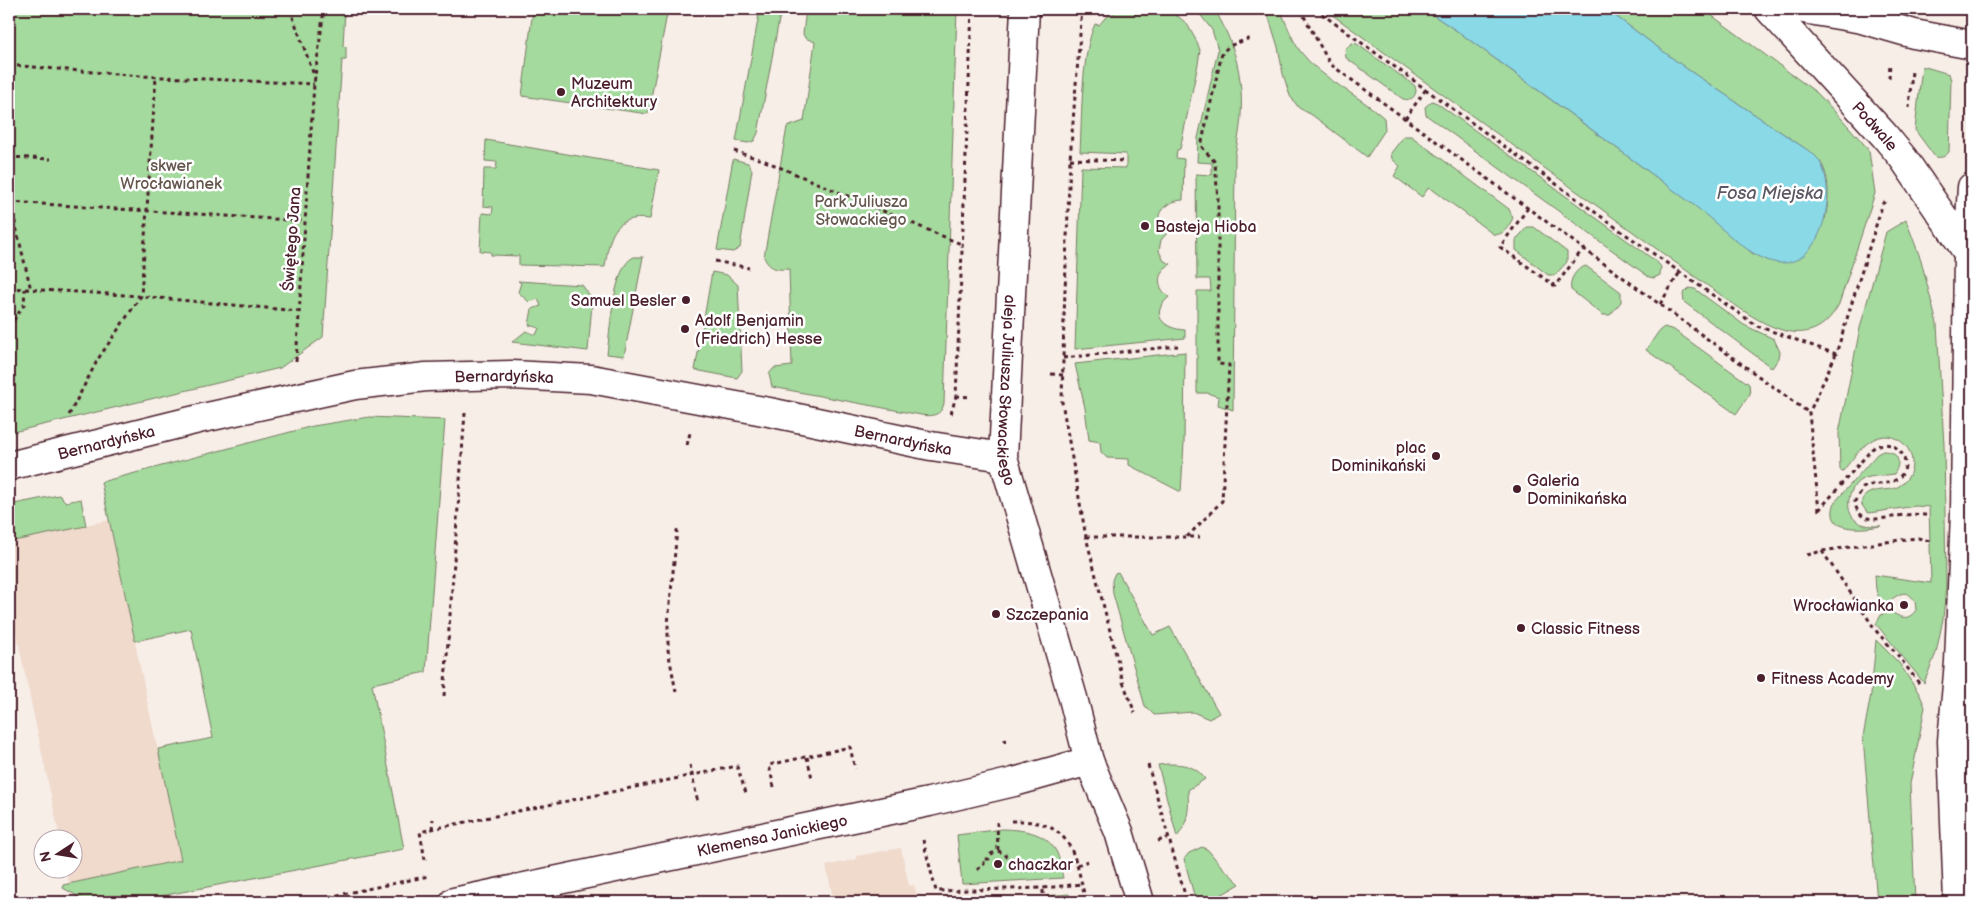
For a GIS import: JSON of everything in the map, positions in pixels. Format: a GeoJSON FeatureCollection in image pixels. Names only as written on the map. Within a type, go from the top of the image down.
{"type":"FeatureCollection","features":[{"type":"Feature","properties":{"kind":"street","name":"aleja Juliusza Słowackiego"},"geometry":{"type":"LineString","coordinates":[[1024,9],[1003,457],[1068,680],[1089,762]]}},
{"type":"Feature","properties":{"kind":"street","name":"Podwale"},"geometry":{"type":"LineString","coordinates":[[1769,9],[1884,134],[1903,158],[1970,260]]}},
{"type":"Feature","properties":{"kind":"street"},"geometry":{"type":"LineString","coordinates":[[1803,9],[1862,19],[1914,34],[1972,45]]}},
{"type":"Feature","properties":{"kind":"street"},"geometry":{"type":"LineString","coordinates":[[1958,902],[1952,741],[1958,662],[1965,512],[1972,187]]}},
{"type":"Feature","properties":{"kind":"street","name":"Bernardyńska"},"geometry":{"type":"LineString","coordinates":[[9,466],[300,396],[374,382],[426,377],[512,374],[591,379],[769,412],[931,446],[1003,457]]}},
{"type":"Feature","properties":{"kind":"street"},"geometry":{"type":"LineString","coordinates":[[1089,762],[1119,832],[1140,902]]}},
{"type":"Feature","properties":{"kind":"street","name":"Klemensa Janickiego"},"geometry":{"type":"LineString","coordinates":[[454,902],[929,802],[1089,762]]}},
{"type":"Feature","properties":{"kind":"path"},"geometry":{"type":"LineString","coordinates":[[290,9],[315,78]]}},
{"type":"Feature","properties":{"kind":"path","name":"Świętego Jana"},"geometry":{"type":"LineString","coordinates":[[300,396],[296,375],[298,311],[314,84],[324,9]]}},
{"type":"Feature","properties":{"kind":"path"},"geometry":{"type":"LineString","coordinates":[[956,396],[972,9]]}},
{"type":"Feature","properties":{"kind":"path"},"geometry":{"type":"LineString","coordinates":[[1082,9],[1070,159],[1062,402],[1086,537],[1124,682],[1135,713]]}},
{"type":"Feature","properties":{"kind":"path"},"geometry":{"type":"LineString","coordinates":[[1300,9],[1330,64],[1810,413]]}},
{"type":"Feature","properties":{"kind":"path"},"geometry":{"type":"LineString","coordinates":[[1315,9],[1757,326],[1836,354]]}},
{"type":"Feature","properties":{"kind":"path"},"geometry":{"type":"LineString","coordinates":[[1187,537],[1222,501],[1228,410],[1229,365],[1218,364],[1218,200],[1215,162],[1201,146],[1222,53],[1229,46],[1253,37]]}},
{"type":"Feature","properties":{"kind":"path"},"geometry":{"type":"LineString","coordinates":[[1889,78],[1891,55]]}},
{"type":"Feature","properties":{"kind":"path"},"geometry":{"type":"LineString","coordinates":[[1910,99],[1912,62]]}},
{"type":"Feature","properties":{"kind":"path"},"geometry":{"type":"LineString","coordinates":[[9,65],[156,76],[314,84]]}},
{"type":"Feature","properties":{"kind":"path"},"geometry":{"type":"LineString","coordinates":[[66,422],[98,358],[140,296],[156,76]]}},
{"type":"Feature","properties":{"kind":"path"},"geometry":{"type":"LineString","coordinates":[[1405,118],[1426,89]]}},
{"type":"Feature","properties":{"kind":"path"},"geometry":{"type":"LineString","coordinates":[[734,151],[765,161],[961,244]]}},
{"type":"Feature","properties":{"kind":"path"},"geometry":{"type":"LineString","coordinates":[[9,157],[51,159]]}},
{"type":"Feature","properties":{"kind":"path"},"geometry":{"type":"LineString","coordinates":[[1070,159],[1126,161]]}},
{"type":"Feature","properties":{"kind":"path"},"geometry":{"type":"LineString","coordinates":[[9,197],[31,290]]}},
{"type":"Feature","properties":{"kind":"path"},"geometry":{"type":"LineString","coordinates":[[1890,198],[1883,203],[1836,354],[1810,413],[1818,511],[1872,449],[1881,444],[1889,444],[1895,446],[1901,452],[1905,463],[1904,472],[1895,481],[1863,488],[1855,501],[1857,511],[1862,517],[1870,520],[1914,514],[1930,516]]}},
{"type":"Feature","properties":{"kind":"path"},"geometry":{"type":"LineString","coordinates":[[10,202],[305,222]]}},
{"type":"Feature","properties":{"kind":"path"},"geometry":{"type":"LineString","coordinates":[[1528,208],[1500,247],[1555,286],[1583,248]]}},
{"type":"Feature","properties":{"kind":"path"},"geometry":{"type":"LineString","coordinates":[[715,261],[749,268]]}},
{"type":"Feature","properties":{"kind":"path"},"geometry":{"type":"LineString","coordinates":[[1660,304],[1680,272]]}},
{"type":"Feature","properties":{"kind":"path"},"geometry":{"type":"LineString","coordinates":[[9,288],[140,296],[298,311]]}},
{"type":"Feature","properties":{"kind":"path"},"geometry":{"type":"LineString","coordinates":[[9,327],[24,305],[25,289]]}},
{"type":"Feature","properties":{"kind":"path"},"geometry":{"type":"LineString","coordinates":[[1063,358],[1178,346]]}},
{"type":"Feature","properties":{"kind":"path"},"geometry":{"type":"LineString","coordinates":[[1051,374],[1063,375]]}},
{"type":"Feature","properties":{"kind":"path"},"geometry":{"type":"LineString","coordinates":[[444,696],[465,413]]}},
{"type":"Feature","properties":{"kind":"path"},"geometry":{"type":"LineString","coordinates":[[676,692],[668,650],[668,624],[677,530]]}},
{"type":"Feature","properties":{"kind":"path"},"geometry":{"type":"LineString","coordinates":[[1086,537],[1200,537]]}},
{"type":"Feature","properties":{"kind":"path"},"geometry":{"type":"LineString","coordinates":[[1807,555],[1907,538],[1930,541]]}},
{"type":"Feature","properties":{"kind":"path"},"geometry":{"type":"LineString","coordinates":[[1822,551],[1877,632],[1897,654],[1922,689]]}},
{"type":"Feature","properties":{"kind":"path"},"geometry":{"type":"LineString","coordinates":[[1005,739],[1006,746]]}},
{"type":"Feature","properties":{"kind":"path"},"geometry":{"type":"LineString","coordinates":[[774,787],[769,765],[850,747],[855,769]]}},
{"type":"Feature","properties":{"kind":"path"},"geometry":{"type":"LineString","coordinates":[[807,757],[812,778]]}},
{"type":"Feature","properties":{"kind":"path"},"geometry":{"type":"LineString","coordinates":[[690,765],[698,803]]}},
{"type":"Feature","properties":{"kind":"path"},"geometry":{"type":"LineString","coordinates":[[425,860],[420,832],[432,829],[737,766],[746,793]]}},
{"type":"Feature","properties":{"kind":"path"},"geometry":{"type":"LineString","coordinates":[[1148,766],[1187,902]]}},
{"type":"Feature","properties":{"kind":"path"},"geometry":{"type":"LineString","coordinates":[[432,829],[433,819]]}},
{"type":"Feature","properties":{"kind":"path"},"geometry":{"type":"LineString","coordinates":[[1024,820],[1041,822],[1066,838],[1082,884],[1086,902]]}},
{"type":"Feature","properties":{"kind":"path"},"geometry":{"type":"LineString","coordinates":[[997,821],[998,851]]}},
{"type":"Feature","properties":{"kind":"path"},"geometry":{"type":"LineString","coordinates":[[922,838],[936,892],[1043,888],[1082,884]]}},
{"type":"Feature","properties":{"kind":"path"},"geometry":{"type":"LineString","coordinates":[[1154,843],[1170,838]]}},
{"type":"Feature","properties":{"kind":"path"},"geometry":{"type":"LineString","coordinates":[[978,870],[984,864],[984,859],[989,859],[991,854],[998,851],[1012,858],[1011,862],[1019,868]]}},
{"type":"Feature","properties":{"kind":"path"},"geometry":{"type":"LineString","coordinates":[[1076,865],[1088,861]]}},
{"type":"Feature","properties":{"kind":"path"},"geometry":{"type":"LineString","coordinates":[[305,902],[432,876]]}},
{"type":"Feature","properties":{"kind":"path"},"geometry":{"type":"LineString","coordinates":[[1043,888],[1043,902]]}},
{"type":"Feature","properties":{"kind":"path"},"geometry":{"type":"LineString","coordinates":[[35,902],[45,900]]}},
{"type":"Feature","properties":{"kind":"shaded area"},"geometry":{"type":"Polygon","coordinates":[[[109,520],[181,860],[69,884],[68,878],[82,878],[82,828],[58,828],[9,599],[9,542],[109,520]]]}},
{"type":"Feature","properties":{"kind":"shaded area"},"geometry":{"type":"Polygon","coordinates":[[[901,848],[909,886],[914,885],[919,902],[834,902],[826,866],[857,859],[856,856],[901,848]]]}},
{"type":"Feature","properties":{"kind":"green space","name":"skwer Wrocławianek"},"geometry":{"type":"Polygon","coordinates":[[[9,9],[345,9],[343,46],[346,47],[346,60],[342,60],[323,337],[280,368],[9,433],[9,9]]]}},
{"type":"Feature","properties":{"kind":"green space"},"geometry":{"type":"Polygon","coordinates":[[[533,9],[668,9],[648,114],[522,96],[533,9]]]}},
{"type":"Feature","properties":{"kind":"green space"},"geometry":{"type":"Polygon","coordinates":[[[760,9],[781,9],[758,133],[754,141],[748,143],[736,141],[760,9]]]}},
{"type":"Feature","properties":{"kind":"green space","name":"Park Juliusza Słowackiego"},"geometry":{"type":"Polygon","coordinates":[[[806,9],[957,9],[944,403],[939,413],[936,414],[929,416],[921,415],[772,387],[769,374],[774,368],[792,366],[789,269],[774,268],[768,264],[764,257],[787,127],[804,121],[815,42],[805,38],[803,34],[806,9]]]}},
{"type":"Feature","properties":{"kind":"green space"},"geometry":{"type":"Polygon","coordinates":[[[1121,9],[1160,9],[1179,17],[1187,24],[1200,50],[1180,149],[1177,150],[1176,158],[1184,159],[1183,200],[1170,203],[1161,211],[1159,216],[1162,227],[1168,232],[1161,240],[1159,251],[1164,261],[1171,264],[1160,275],[1162,289],[1169,297],[1163,303],[1159,315],[1165,324],[1170,327],[1185,330],[1185,338],[1075,349],[1081,167],[1126,168],[1126,154],[1080,152],[1087,52],[1095,24],[1099,25],[1105,18],[1121,9]]]}},
{"type":"Feature","properties":{"kind":"green space"},"geometry":{"type":"Polygon","coordinates":[[[1196,9],[1213,9],[1216,12],[1232,46],[1240,81],[1241,117],[1235,154],[1233,410],[1218,405],[1219,397],[1207,393],[1197,393],[1197,291],[1211,291],[1210,279],[1197,279],[1196,174],[1212,175],[1212,163],[1197,162],[1198,138],[1218,50],[1212,30],[1196,9]]]}},
{"type":"Feature","properties":{"kind":"green space"},"geometry":{"type":"Polygon","coordinates":[[[1264,9],[1280,9],[1297,46],[1309,61],[1329,79],[1363,101],[1384,118],[1385,130],[1367,157],[1312,115],[1299,108],[1290,96],[1283,74],[1278,47],[1269,18],[1264,9]]]}},
{"type":"Feature","properties":{"kind":"green space"},"geometry":{"type":"Polygon","coordinates":[[[1324,9],[1424,9],[1460,33],[1709,216],[1753,254],[1825,219],[1828,189],[1823,166],[1817,158],[1803,147],[1687,69],[1606,9],[1703,9],[1817,93],[1869,151],[1875,193],[1839,304],[1825,322],[1810,331],[1793,332],[1775,328],[1757,319],[1708,286],[1324,9]]]}},
{"type":"Feature","properties":{"kind":"green space"},"geometry":{"type":"Polygon","coordinates":[[[1352,43],[1357,44],[1415,86],[1416,91],[1413,97],[1408,100],[1403,99],[1346,58],[1345,49],[1352,43]]]}},
{"type":"Feature","properties":{"kind":"green space"},"geometry":{"type":"Polygon","coordinates":[[[1922,66],[1949,74],[1951,80],[1949,152],[1941,157],[1935,157],[1915,130],[1922,66]]]}},
{"type":"Feature","properties":{"kind":"green space"},"geometry":{"type":"Polygon","coordinates":[[[1432,101],[1657,262],[1661,267],[1660,275],[1654,278],[1649,277],[1426,115],[1425,107],[1432,101]]]}},
{"type":"Feature","properties":{"kind":"green space"},"geometry":{"type":"Polygon","coordinates":[[[1404,136],[1411,136],[1509,209],[1513,218],[1505,230],[1497,235],[1493,234],[1429,187],[1422,197],[1394,176],[1400,166],[1392,159],[1391,153],[1404,136]]]}},
{"type":"Feature","properties":{"kind":"green space"},"geometry":{"type":"Polygon","coordinates":[[[486,140],[659,170],[650,219],[638,218],[628,220],[615,230],[611,238],[605,267],[519,265],[519,256],[491,255],[491,252],[480,251],[482,213],[492,214],[493,207],[483,206],[484,169],[496,169],[497,162],[485,161],[486,140]]]}},
{"type":"Feature","properties":{"kind":"green space"},"geometry":{"type":"Polygon","coordinates":[[[733,159],[748,163],[752,170],[740,248],[733,252],[717,250],[733,159]]]}},
{"type":"Feature","properties":{"kind":"green space"},"geometry":{"type":"Polygon","coordinates":[[[1906,220],[1921,260],[1937,324],[1944,445],[1946,586],[1943,619],[1936,653],[1924,683],[1876,624],[1881,615],[1889,611],[1903,617],[1913,614],[1916,610],[1915,601],[1905,593],[1888,602],[1883,600],[1877,592],[1875,575],[1931,583],[1929,507],[1916,506],[1869,513],[1862,505],[1864,497],[1870,493],[1898,487],[1907,479],[1912,467],[1910,454],[1903,443],[1897,439],[1888,436],[1880,437],[1866,444],[1843,471],[1840,470],[1839,433],[1860,328],[1886,232],[1906,220]]]}},
{"type":"Feature","properties":{"kind":"green space"},"geometry":{"type":"Polygon","coordinates":[[[1527,227],[1534,227],[1567,252],[1567,262],[1555,275],[1548,275],[1516,250],[1516,240],[1527,227]]]}},
{"type":"Feature","properties":{"kind":"green space"},"geometry":{"type":"Polygon","coordinates":[[[634,257],[643,257],[624,356],[607,354],[611,316],[617,286],[621,273],[627,263],[634,257]]]}},
{"type":"Feature","properties":{"kind":"green space"},"geometry":{"type":"Polygon","coordinates":[[[1586,266],[1621,292],[1621,302],[1610,315],[1603,315],[1571,290],[1571,282],[1574,275],[1582,267],[1586,266]]]}},
{"type":"Feature","properties":{"kind":"green space"},"geometry":{"type":"Polygon","coordinates":[[[712,272],[727,275],[738,285],[742,371],[737,378],[695,370],[712,272]]]}},
{"type":"Feature","properties":{"kind":"green space"},"geometry":{"type":"Polygon","coordinates":[[[518,281],[582,285],[591,297],[592,304],[588,351],[512,342],[526,331],[536,335],[539,328],[529,325],[532,309],[541,306],[538,299],[529,302],[518,292],[521,283],[518,281]]]}},
{"type":"Feature","properties":{"kind":"green space"},"geometry":{"type":"Polygon","coordinates":[[[1689,288],[1695,289],[1744,325],[1774,339],[1780,352],[1779,358],[1772,368],[1684,302],[1683,294],[1689,288]]]}},
{"type":"Feature","properties":{"kind":"green space"},"geometry":{"type":"Polygon","coordinates":[[[1664,327],[1674,330],[1749,384],[1750,394],[1736,414],[1646,350],[1664,327]]]}},
{"type":"Feature","properties":{"kind":"green space"},"geometry":{"type":"Polygon","coordinates":[[[1185,352],[1184,443],[1181,492],[1129,465],[1129,459],[1107,458],[1101,452],[1100,442],[1089,440],[1085,408],[1075,364],[1185,352]]]}},
{"type":"Feature","properties":{"kind":"green space"},"geometry":{"type":"Polygon","coordinates":[[[369,417],[445,420],[426,672],[372,684],[404,849],[130,902],[88,902],[63,888],[63,885],[181,860],[158,749],[213,738],[191,629],[135,641],[101,482],[313,426],[369,417]]]}},
{"type":"Feature","properties":{"kind":"green space"},"geometry":{"type":"Polygon","coordinates":[[[1883,451],[1892,453],[1897,458],[1898,465],[1894,474],[1871,477],[1859,481],[1852,490],[1849,502],[1850,513],[1858,522],[1866,525],[1881,526],[1855,528],[1839,524],[1834,520],[1835,502],[1877,454],[1883,451]]]}},
{"type":"Feature","properties":{"kind":"green space"},"geometry":{"type":"Polygon","coordinates":[[[59,495],[66,502],[81,499],[86,526],[9,542],[9,505],[59,495]]]}},
{"type":"Feature","properties":{"kind":"green space"},"geometry":{"type":"Polygon","coordinates":[[[1118,572],[1153,635],[1170,627],[1219,713],[1209,719],[1193,712],[1154,715],[1145,706],[1113,594],[1112,580],[1115,573],[1118,572]]]}},
{"type":"Feature","properties":{"kind":"green space"},"geometry":{"type":"Polygon","coordinates":[[[1876,640],[1899,663],[1920,695],[1925,707],[1910,784],[1915,902],[1877,902],[1863,737],[1871,694],[1876,640]]]}},
{"type":"Feature","properties":{"kind":"green space"},"geometry":{"type":"Polygon","coordinates":[[[1158,765],[1188,766],[1201,774],[1205,779],[1188,790],[1187,815],[1184,826],[1177,837],[1158,765]]]}},
{"type":"Feature","properties":{"kind":"green space"},"geometry":{"type":"Polygon","coordinates":[[[1003,829],[1025,831],[1045,839],[1056,851],[1063,878],[962,884],[957,835],[1003,829]]]}},
{"type":"Feature","properties":{"kind":"green space"},"geometry":{"type":"Polygon","coordinates":[[[1202,847],[1208,850],[1240,884],[1221,895],[1223,902],[1196,902],[1184,859],[1189,853],[1202,847]]]}},
{"type":"Feature","properties":{"kind":"green space"},"geometry":{"type":"Polygon","coordinates":[[[1069,894],[1070,902],[1047,902],[1047,896],[1069,894]]]}},
{"type":"Feature","properties":{"kind":"water","name":"Fosa Miejska"},"geometry":{"type":"Polygon","coordinates":[[[1424,9],[1606,9],[1687,69],[1808,150],[1817,158],[1826,177],[1827,195],[1825,214],[1820,232],[1811,247],[1800,258],[1785,263],[1767,260],[1757,255],[1633,160],[1460,33],[1424,9]]]}},
{"type":"Feature","properties":{"kind":"place","name":"Muzeum Architektury"},"geometry":{"type":"Point","coordinates":[561,92]}},
{"type":"Feature","properties":{"kind":"place","name":"Basteja Hioba"},"geometry":{"type":"Point","coordinates":[1145,226]}},
{"type":"Feature","properties":{"kind":"place","name":"Samuel Besler"},"geometry":{"type":"Point","coordinates":[686,300]}},
{"type":"Feature","properties":{"kind":"place","name":"Adolf Benjamin (Friedrich) Hesse"},"geometry":{"type":"Point","coordinates":[685,329]}},
{"type":"Feature","properties":{"kind":"place","name":"plac Dominikański"},"geometry":{"type":"Point","coordinates":[1436,456]}},
{"type":"Feature","properties":{"kind":"place","name":"Galeria Dominikańska"},"geometry":{"type":"Point","coordinates":[1517,489]}},
{"type":"Feature","properties":{"kind":"place","name":"Wrocławianka"},"geometry":{"type":"Point","coordinates":[1904,605]}},
{"type":"Feature","properties":{"kind":"place","name":"Szczepania"},"geometry":{"type":"Point","coordinates":[996,614]}},
{"type":"Feature","properties":{"kind":"place","name":"Classic Fitness"},"geometry":{"type":"Point","coordinates":[1521,628]}},
{"type":"Feature","properties":{"kind":"place","name":"Fitness Academy"},"geometry":{"type":"Point","coordinates":[1761,678]}},
{"type":"Feature","properties":{"kind":"place","name":"chaczkar"},"geometry":{"type":"Point","coordinates":[998,864]}}]}
